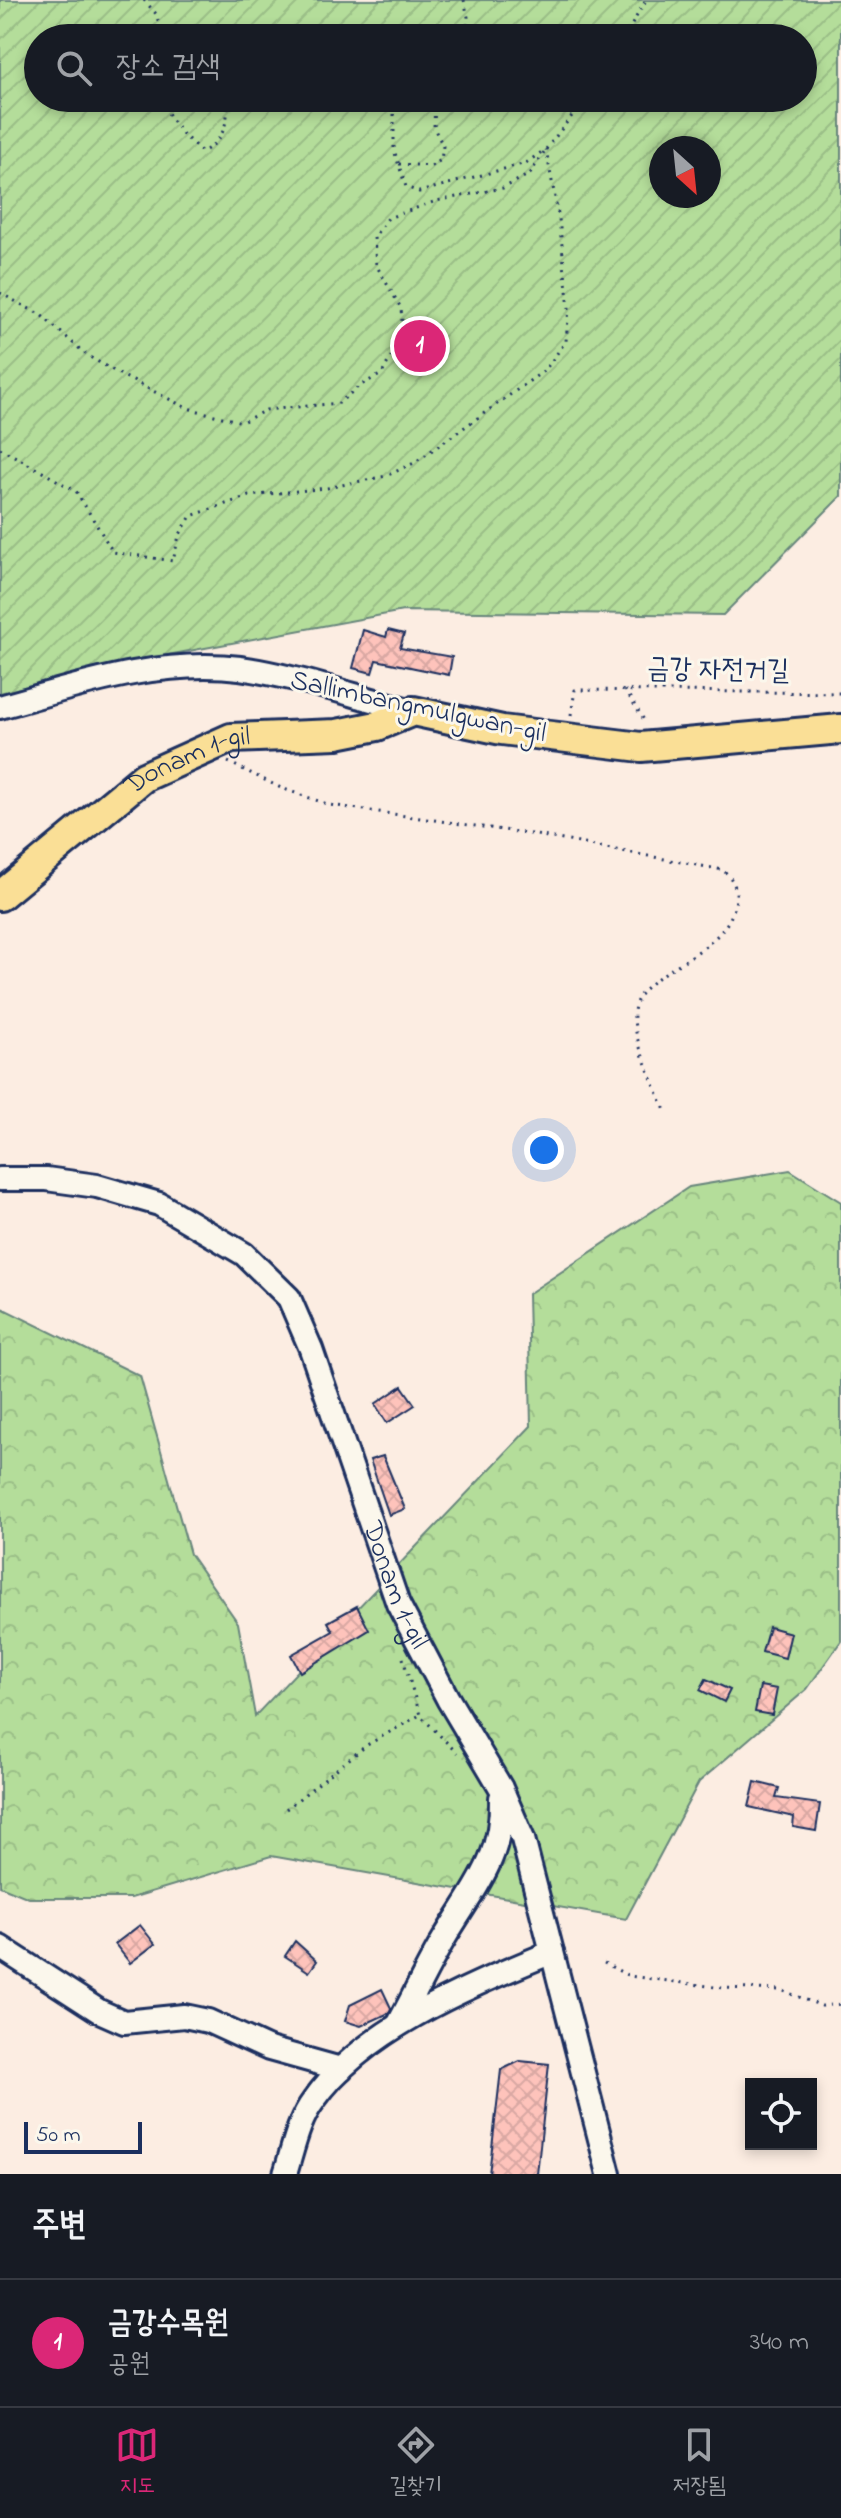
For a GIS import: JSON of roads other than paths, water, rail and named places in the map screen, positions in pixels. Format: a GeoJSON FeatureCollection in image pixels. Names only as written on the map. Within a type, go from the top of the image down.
{"type":"FeatureCollection","features":[{"type":"Feature","properties":{"kind":"main road","name":"Sallimbangmulgwan-gil"},"geometry":{"type":"LineString","coordinates":[[413,711],[502,730],[641,747],[841,729]]}},
{"type":"Feature","properties":{"kind":"main road","name":"Donam 1-gil"},"geometry":{"type":"LineString","coordinates":[[0,896],[144,777],[204,749],[231,738],[350,731],[377,726],[413,711]]}},
{"type":"Feature","properties":{"kind":"street","name":"Sallimbangmulgwan-gil"},"geometry":{"type":"LineString","coordinates":[[0,707],[107,678],[172,668],[226,668],[413,711]]}},
{"type":"Feature","properties":{"kind":"street","name":"Donam 1-gil"},"geometry":{"type":"LineString","coordinates":[[0,1179],[46,1179],[97,1186],[159,1204],[244,1254],[289,1298],[311,1349],[398,1604],[448,1699],[501,1788],[523,1839],[609,2174]]}},
{"type":"Feature","properties":{"kind":"street"},"geometry":{"type":"LineString","coordinates":[[398,2025],[444,1938],[491,1866],[502,1818],[501,1788]]}},
{"type":"Feature","properties":{"kind":"street"},"geometry":{"type":"LineString","coordinates":[[0,1947],[99,2011],[124,2022],[184,2016],[208,2021],[269,2049],[341,2069]]}},
{"type":"Feature","properties":{"kind":"street"},"geometry":{"type":"LineString","coordinates":[[285,2174],[298,2129],[314,2100],[341,2069],[398,2025],[444,1999],[552,1952]]}},
{"type":"Feature","properties":{"kind":"place","name":"금강수목원"},"geometry":{"type":"Point","coordinates":[420,346]}}]}
